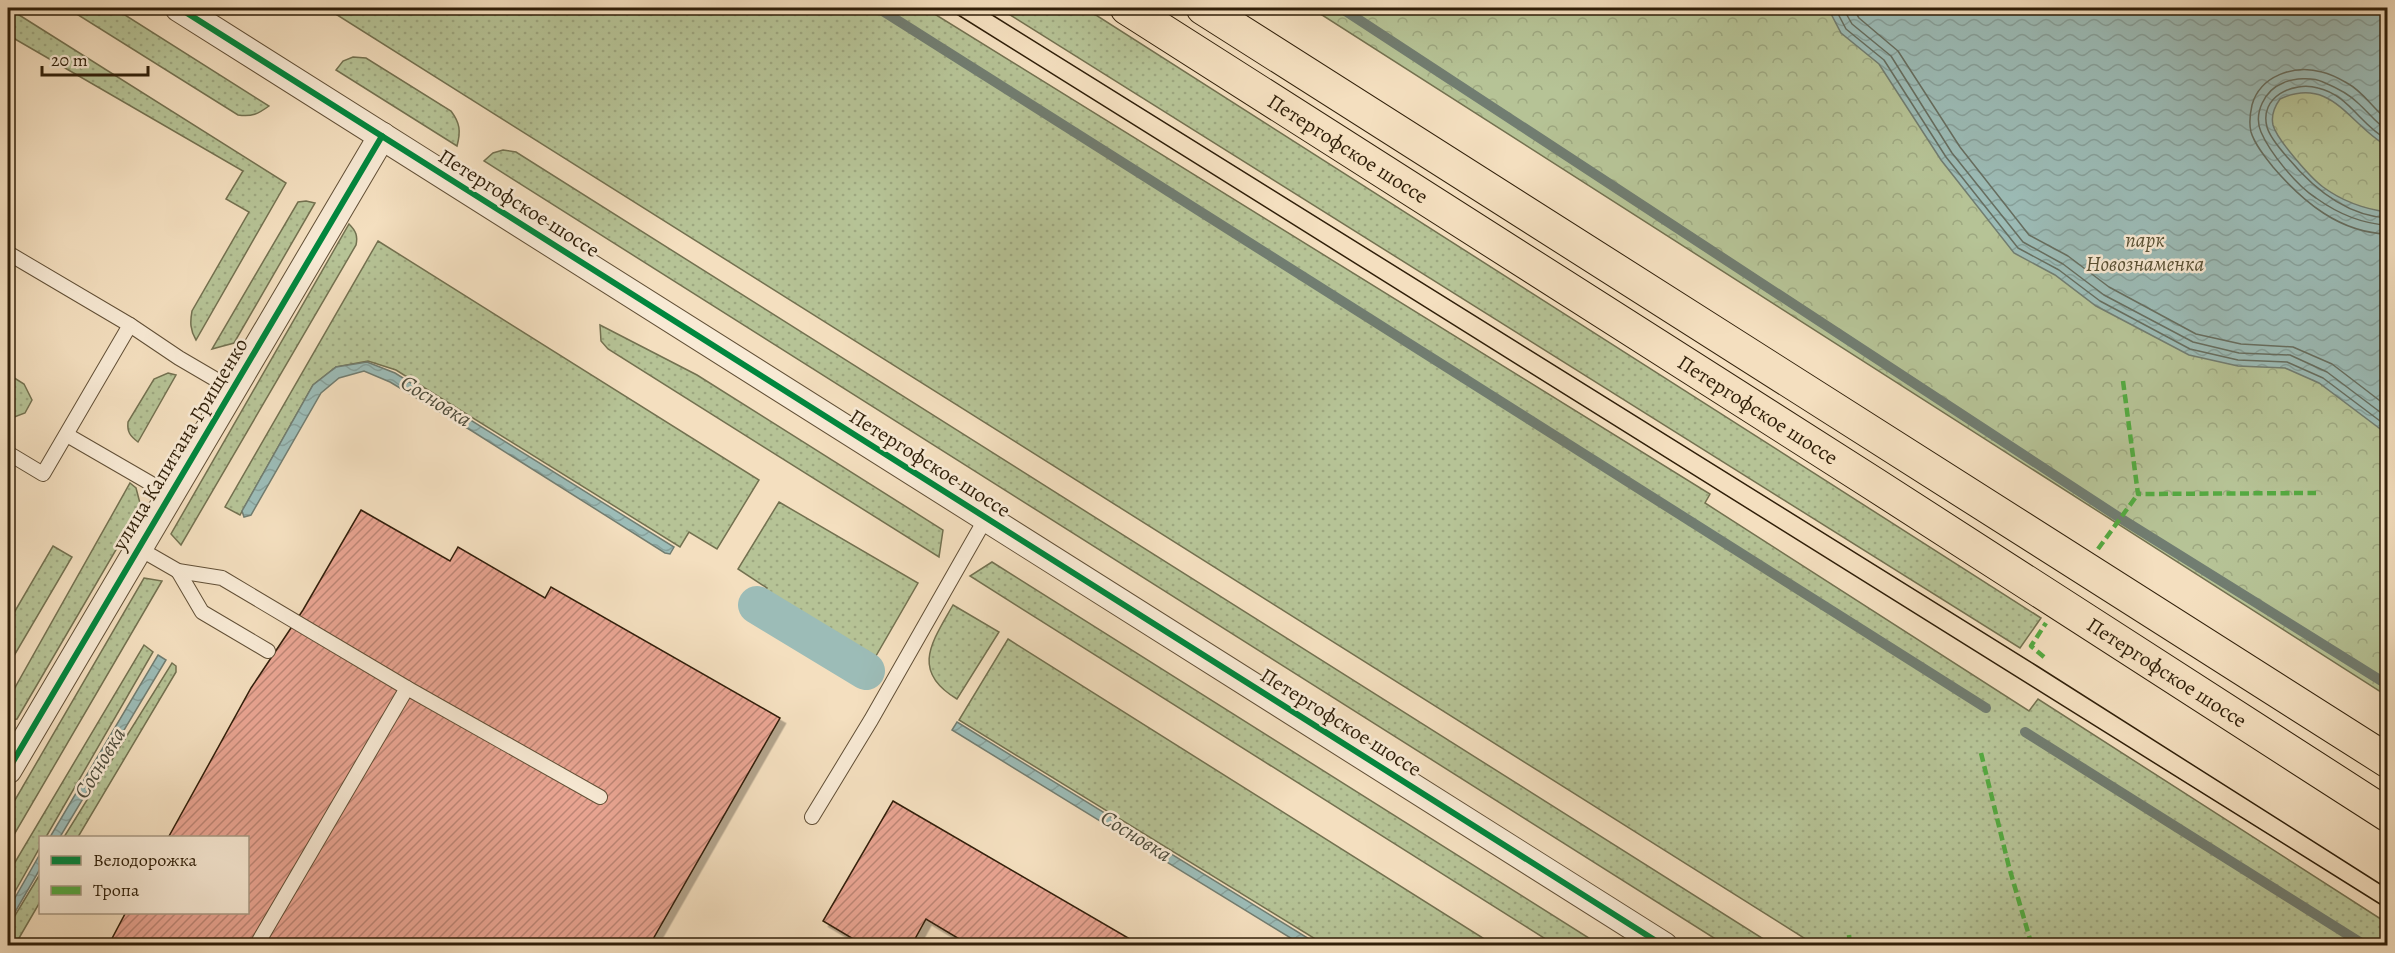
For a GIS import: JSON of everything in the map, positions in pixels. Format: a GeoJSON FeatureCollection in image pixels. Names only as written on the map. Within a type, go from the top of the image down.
{"type":"FeatureCollection","features":[{"type":"Feature","properties":{"kind":"main road","name":"Петергофское шоссе"},"geometry":{"type":"LineString","coordinates":[[1127,8],[2388,815]]}},
{"type":"Feature","properties":{"kind":"main road","name":"Петергофское шоссе"},"geometry":{"type":"LineString","coordinates":[[1203,8],[2388,761]]}},
{"type":"Feature","properties":{"kind":"street","name":"Петергофское шоссе"},"geometry":{"type":"LineString","coordinates":[[179,8],[1664,945]]}},
{"type":"Feature","properties":{"kind":"street","name":"улица Капитана Грищенко"},"geometry":{"type":"LineString","coordinates":[[8,770],[382,136]]}},
{"type":"Feature","properties":{"kind":"lane"},"geometry":{"type":"LineString","coordinates":[[8,253],[232,389]]}},
{"type":"Feature","properties":{"kind":"lane"},"geometry":{"type":"LineString","coordinates":[[8,453],[43,474],[130,325]]}},
{"type":"Feature","properties":{"kind":"lane"},"geometry":{"type":"LineString","coordinates":[[67,435],[169,495]]}},
{"type":"Feature","properties":{"kind":"lane"},"geometry":{"type":"LineString","coordinates":[[812,817],[871,720],[986,518]]}},
{"type":"Feature","properties":{"kind":"lane"},"geometry":{"type":"LineString","coordinates":[[138,548],[178,571],[222,578],[407,688],[600,797]]}},
{"type":"Feature","properties":{"kind":"lane"},"geometry":{"type":"LineString","coordinates":[[178,571],[202,612],[268,651]]}},
{"type":"Feature","properties":{"kind":"lane"},"geometry":{"type":"LineString","coordinates":[[256,945],[407,688]]}},
{"type":"Feature","properties":{"kind":"green space"},"geometry":{"type":"Polygon","coordinates":[[[8,8],[286,183],[196,340],[191,326],[192,311],[249,212],[226,199],[243,171],[8,35],[8,8]]]}},
{"type":"Feature","properties":{"kind":"green space"},"geometry":{"type":"Polygon","coordinates":[[[67,8],[114,8],[269,106],[255,114],[238,115],[67,8]]]}},
{"type":"Feature","properties":{"kind":"green space"},"geometry":{"type":"Polygon","coordinates":[[[326,8],[925,8],[1710,494],[1705,503],[2029,711],[2038,699],[2387,923],[2387,945],[1815,945],[326,8]]]}},
{"type":"Feature","properties":{"kind":"green space"},"geometry":{"type":"Polygon","coordinates":[[[999,8],[1085,8],[2041,618],[2020,648],[999,8]]]}},
{"type":"Feature","properties":{"kind":"green space","name":"парк Новознаменка"},"geometry":{"type":"Polygon","coordinates":[[[1311,8],[2387,8],[2387,696],[1311,8]]]}},
{"type":"Feature","properties":{"kind":"green space"},"geometry":{"type":"Polygon","coordinates":[[[353,57],[366,58],[451,111],[459,127],[457,146],[336,70],[343,61],[353,57]]]}},
{"type":"Feature","properties":{"kind":"green space"},"geometry":{"type":"Polygon","coordinates":[[[503,150],[516,152],[1773,945],[1725,945],[484,161],[493,153],[503,150]]]}},
{"type":"Feature","properties":{"kind":"green space"},"geometry":{"type":"Polygon","coordinates":[[[298,202],[315,203],[234,343],[212,349],[298,202]]]}},
{"type":"Feature","properties":{"kind":"green space"},"geometry":{"type":"Polygon","coordinates":[[[349,224],[356,234],[356,245],[181,545],[171,534],[349,224]]]}},
{"type":"Feature","properties":{"kind":"green space"},"geometry":{"type":"Polygon","coordinates":[[[378,241],[759,480],[717,549],[689,532],[680,547],[396,370],[368,361],[336,367],[313,385],[240,515],[225,507],[378,241]]]}},
{"type":"Feature","properties":{"kind":"green space"},"geometry":{"type":"Polygon","coordinates":[[[600,325],[697,375],[943,530],[939,557],[608,349],[601,341],[600,325]]]}},
{"type":"Feature","properties":{"kind":"green space"},"geometry":{"type":"Polygon","coordinates":[[[168,373],[176,375],[138,442],[130,434],[128,422],[154,379],[168,373]]]}},
{"type":"Feature","properties":{"kind":"green space"},"geometry":{"type":"Polygon","coordinates":[[[8,374],[24,384],[32,400],[25,413],[9,419],[8,419],[8,374]]]}},
{"type":"Feature","properties":{"kind":"green space"},"geometry":{"type":"Polygon","coordinates":[[[130,483],[136,488],[141,507],[17,719],[8,721],[8,700],[130,483]]]}},
{"type":"Feature","properties":{"kind":"green space"},"geometry":{"type":"Polygon","coordinates":[[[779,502],[918,583],[869,668],[759,601],[767,588],[738,569],[779,502]]]}},
{"type":"Feature","properties":{"kind":"green space"},"geometry":{"type":"Polygon","coordinates":[[[53,546],[72,557],[8,666],[8,623],[53,546]]]}},
{"type":"Feature","properties":{"kind":"green space"},"geometry":{"type":"Polygon","coordinates":[[[992,562],[1600,945],[1555,945],[970,576],[992,562]]]}},
{"type":"Feature","properties":{"kind":"green space"},"geometry":{"type":"Polygon","coordinates":[[[144,578],[162,581],[8,845],[8,812],[144,578]]]}},
{"type":"Feature","properties":{"kind":"green space"},"geometry":{"type":"Polygon","coordinates":[[[953,605],[999,632],[957,699],[942,688],[934,678],[930,667],[933,644],[953,605]]]}},
{"type":"Feature","properties":{"kind":"green space"},"geometry":{"type":"Polygon","coordinates":[[[1008,639],[1494,945],[1325,945],[959,720],[1008,639]]]}},
{"type":"Feature","properties":{"kind":"green space"},"geometry":{"type":"Polygon","coordinates":[[[144,645],[153,652],[47,836],[39,836],[39,849],[8,904],[8,874],[144,645]]]}},
{"type":"Feature","properties":{"kind":"green space"},"geometry":{"type":"Polygon","coordinates":[[[172,663],[176,666],[176,672],[79,836],[65,836],[172,663]]]}},
{"type":"Feature","properties":{"kind":"green space"},"geometry":{"type":"Polygon","coordinates":[[[39,876],[39,904],[15,945],[8,946],[11,922],[39,876]]]}},
{"type":"Feature","properties":{"kind":"water"},"geometry":{"type":"Polygon","coordinates":[[[1828,8],[2387,8],[2387,146],[2339,106],[2313,93],[2298,93],[2280,99],[2274,111],[2273,125],[2287,149],[2323,187],[2354,204],[2387,212],[2387,434],[2319,383],[2285,368],[2238,366],[2189,355],[2096,306],[2055,275],[2014,253],[1941,160],[1879,64],[1841,33],[1828,8]]]}},
{"type":"Feature","properties":{"kind":"water"},"geometry":{"type":"Polygon","coordinates":[[[367,362],[395,373],[674,547],[670,554],[472,431],[390,382],[364,371],[339,378],[321,393],[251,515],[244,517],[242,511],[313,385],[336,367],[367,362]]]}},
{"type":"Feature","properties":{"kind":"water"},"geometry":{"type":"Polygon","coordinates":[[[158,655],[166,660],[61,836],[51,836],[158,655]]]}},
{"type":"Feature","properties":{"kind":"water"},"geometry":{"type":"Polygon","coordinates":[[[957,722],[1319,945],[1302,945],[952,730],[957,722]]]}},
{"type":"Feature","properties":{"kind":"water"},"geometry":{"type":"Polygon","coordinates":[[[39,856],[39,871],[11,919],[8,940],[8,910],[39,856]]]}},
{"type":"Feature","properties":{"kind":"building"},"geometry":{"type":"Polygon","coordinates":[[[361,510],[450,561],[458,547],[545,598],[551,587],[780,718],[649,946],[108,946],[125,914],[249,914],[249,836],[169,836],[251,688],[303,610],[361,510]]]}},
{"type":"Feature","properties":{"kind":"building"},"geometry":{"type":"Polygon","coordinates":[[[893,801],[1142,946],[971,946],[926,919],[911,946],[865,946],[823,921],[893,801]]]}},
{"type":"Feature","properties":{"kind":"waterway"},"geometry":{"type":"LineString","coordinates":[[878,8],[1986,708]]}},
{"type":"Feature","properties":{"kind":"waterway"},"geometry":{"type":"LineString","coordinates":[[1341,8],[2120,518],[2388,685]]}},
{"type":"Feature","properties":{"kind":"waterway","name":"Сосновка"},"geometry":{"type":"LineString","coordinates":[[757,605],[866,671]]}},
{"type":"Feature","properties":{"kind":"waterway"},"geometry":{"type":"LineString","coordinates":[[2025,732],[2366,946]]}},
{"type":"Feature","properties":{"kind":"tram line"},"geometry":{"type":"LineString","coordinates":[[947,8],[2388,909]]}},
{"type":"Feature","properties":{"kind":"tram line"},"geometry":{"type":"LineString","coordinates":[[981,8],[2037,666],[2388,889]]}},
{"type":"Feature","properties":{"kind":"marked path"},"geometry":{"type":"LineString","coordinates":[[2123,381],[2138,494],[2316,493]]}},
{"type":"Feature","properties":{"kind":"marked path"},"geometry":{"type":"LineString","coordinates":[[2098,549],[2138,494]]}},
{"type":"Feature","properties":{"kind":"marked path"},"geometry":{"type":"LineString","coordinates":[[2044,657],[2031,646],[2046,623]]}},
{"type":"Feature","properties":{"kind":"marked path"},"geometry":{"type":"LineString","coordinates":[[1981,753],[2009,867],[2032,946]]}},
{"type":"Feature","properties":{"kind":"marked path"},"geometry":{"type":"LineString","coordinates":[[1849,935],[1850,946]]}},
{"type":"Feature","properties":{"kind":"cycle path"},"geometry":{"type":"LineString","coordinates":[[179,8],[1664,946]]}},
{"type":"Feature","properties":{"kind":"cycle path"},"geometry":{"type":"LineString","coordinates":[[8,770],[382,136]]}}]}
